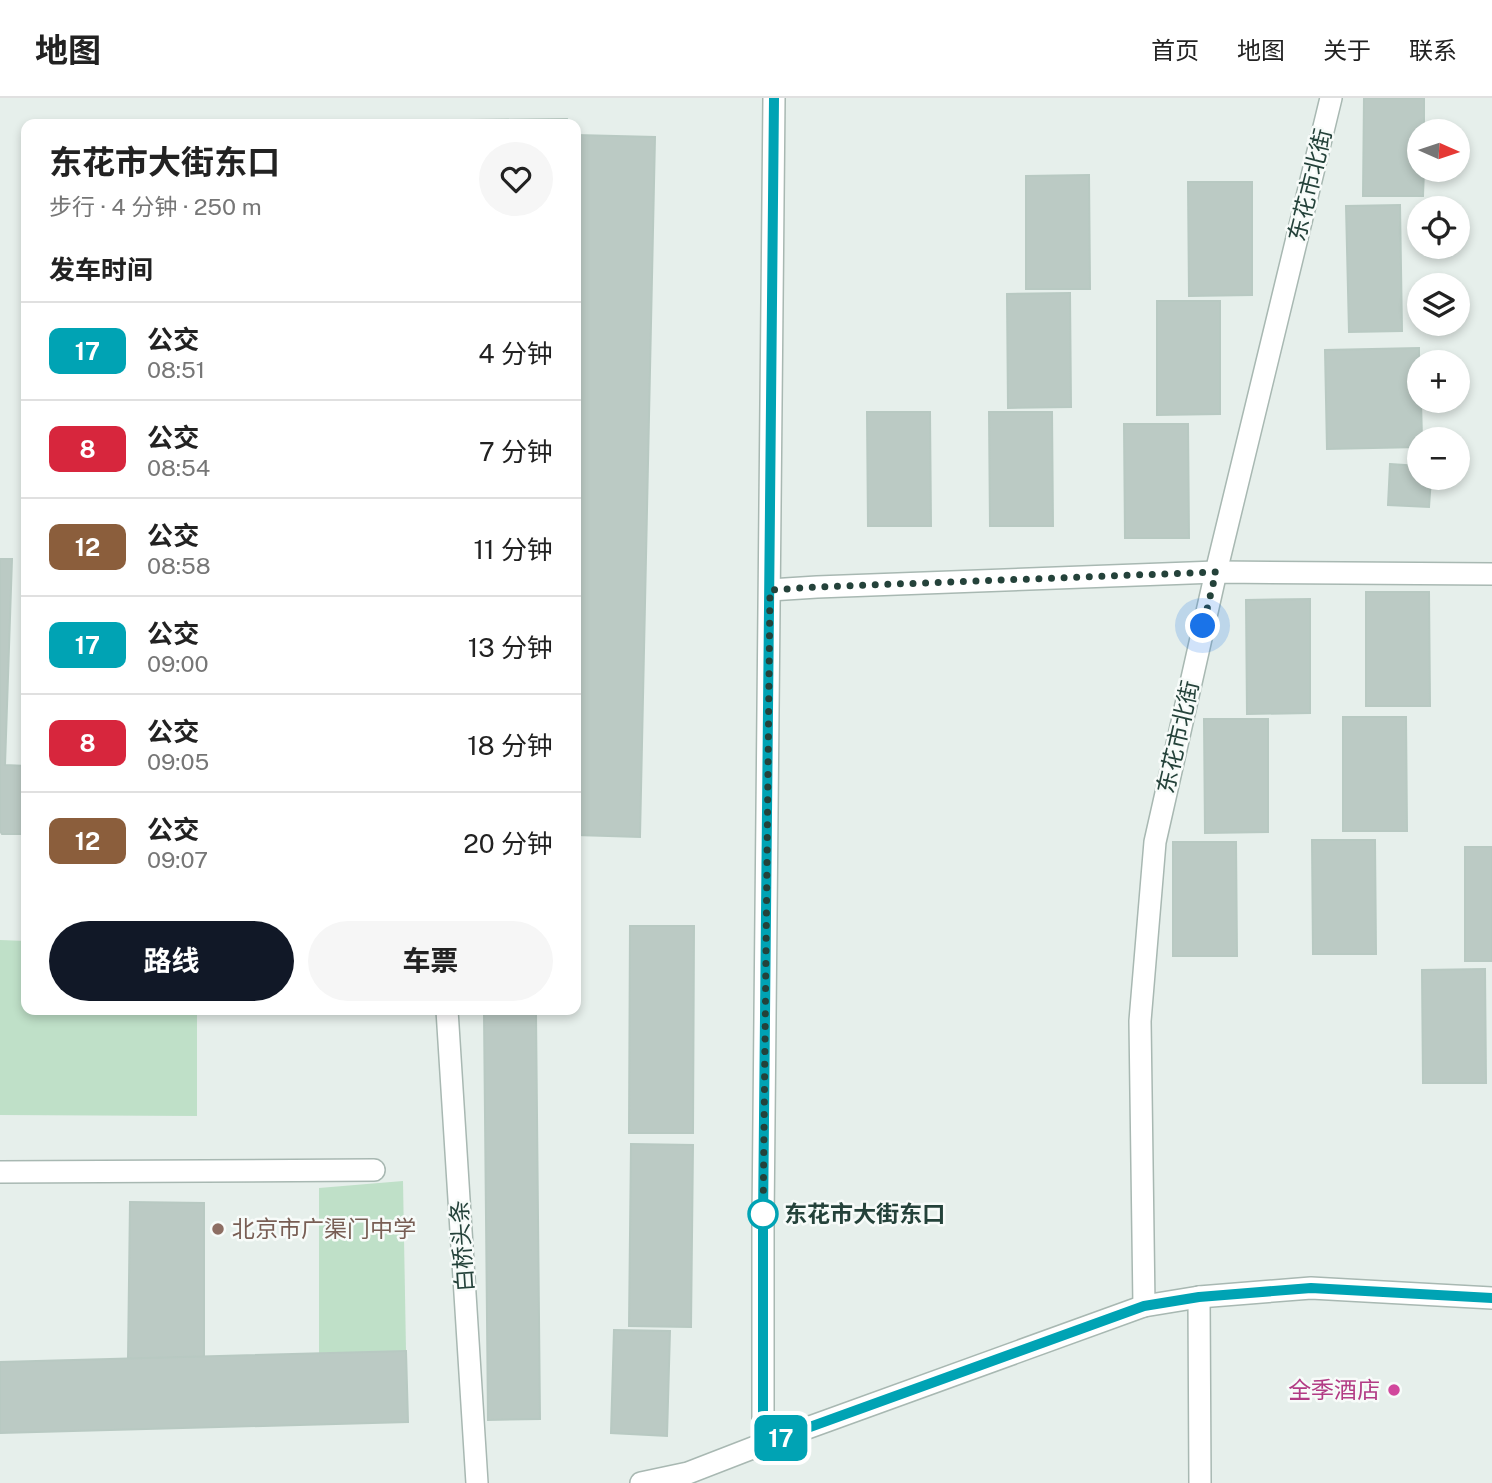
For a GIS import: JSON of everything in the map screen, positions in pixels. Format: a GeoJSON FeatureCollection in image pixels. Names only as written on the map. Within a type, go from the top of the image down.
{"type":"FeatureCollection","features":[{"type":"Feature","properties":{"kind":"street"},"geometry":{"type":"LineString","coordinates":[[763,1444],[774,98]]}},
{"type":"Feature","properties":{"kind":"street","name":"东花市北街"},"geometry":{"type":"LineString","coordinates":[[1144,1306],[1139,1021],[1155,842],[1216,572],[1331,98]]}},
{"type":"Feature","properties":{"kind":"street"},"geometry":{"type":"LineString","coordinates":[[770,590],[1216,572],[1492,574]]}},
{"type":"Feature","properties":{"kind":"street","name":"白桥头条"},"geometry":{"type":"LineString","coordinates":[[447,1015],[477,1483]]}},
{"type":"Feature","properties":{"kind":"street"},"geometry":{"type":"LineString","coordinates":[[0,1172],[374,1170]]}},
{"type":"Feature","properties":{"kind":"street"},"geometry":{"type":"LineString","coordinates":[[641,1483],[688,1478],[763,1444],[1144,1306],[1199,1297],[1311,1288],[1492,1298]]}},
{"type":"Feature","properties":{"kind":"street"},"geometry":{"type":"LineString","coordinates":[[1199,1297],[1200,1483]]}},
{"type":"Feature","properties":{"kind":"green space"},"geometry":{"type":"Polygon","coordinates":[[[0,940],[21,941],[21,1015],[197,1015],[197,1116],[0,1115],[0,940]]]}},
{"type":"Feature","properties":{"kind":"green space"},"geometry":{"type":"Polygon","coordinates":[[[403,1181],[406,1351],[319,1353],[319,1188],[403,1181]]]}},
{"type":"Feature","properties":{"kind":"building"},"geometry":{"type":"Polygon","coordinates":[[[1364,98],[1424,98],[1424,119],[1407,119],[1407,182],[1424,182],[1423,196],[1363,196],[1364,98]]]}},
{"type":"Feature","properties":{"kind":"building"},"geometry":{"type":"Polygon","coordinates":[[[581,135],[655,137],[640,837],[581,835],[581,135]]]}},
{"type":"Feature","properties":{"kind":"building"},"geometry":{"type":"Polygon","coordinates":[[[1089,175],[1090,289],[1026,289],[1026,176],[1089,175]]]}},
{"type":"Feature","properties":{"kind":"building"},"geometry":{"type":"Polygon","coordinates":[[[1188,182],[1252,182],[1252,295],[1189,296],[1188,182]]]}},
{"type":"Feature","properties":{"kind":"building"},"geometry":{"type":"Polygon","coordinates":[[[1400,205],[1402,331],[1349,332],[1346,206],[1400,205]]]}},
{"type":"Feature","properties":{"kind":"building"},"geometry":{"type":"Polygon","coordinates":[[[1070,293],[1071,407],[1008,408],[1007,294],[1070,293]]]}},
{"type":"Feature","properties":{"kind":"building"},"geometry":{"type":"Polygon","coordinates":[[[1157,301],[1220,301],[1220,414],[1157,415],[1157,301]]]}},
{"type":"Feature","properties":{"kind":"building"},"geometry":{"type":"Polygon","coordinates":[[[1419,348],[1407,350],[1407,413],[1421,413],[1422,427],[1407,427],[1407,447],[1327,449],[1325,350],[1419,348]]]}},
{"type":"Feature","properties":{"kind":"building"},"geometry":{"type":"Polygon","coordinates":[[[867,412],[930,412],[931,526],[868,526],[867,412]]]}},
{"type":"Feature","properties":{"kind":"building"},"geometry":{"type":"Polygon","coordinates":[[[989,412],[1052,412],[1053,526],[990,526],[989,412]]]}},
{"type":"Feature","properties":{"kind":"building"},"geometry":{"type":"Polygon","coordinates":[[[1124,424],[1188,424],[1189,538],[1125,538],[1124,424]]]}},
{"type":"Feature","properties":{"kind":"building"},"geometry":{"type":"Polygon","coordinates":[[[1390,464],[1407,465],[1407,490],[1430,490],[1429,507],[1388,505],[1390,464]]]}},
{"type":"Feature","properties":{"kind":"building"},"geometry":{"type":"Polygon","coordinates":[[[0,559],[12,559],[5,765],[21,766],[21,834],[2,834],[0,559]]]}},
{"type":"Feature","properties":{"kind":"building"},"geometry":{"type":"Polygon","coordinates":[[[1366,592],[1429,592],[1430,706],[1366,706],[1366,592]]]}},
{"type":"Feature","properties":{"kind":"building"},"geometry":{"type":"Polygon","coordinates":[[[1310,599],[1310,713],[1247,714],[1246,600],[1310,599]]]}},
{"type":"Feature","properties":{"kind":"building"},"geometry":{"type":"Polygon","coordinates":[[[1343,717],[1406,717],[1407,831],[1343,831],[1343,717]]]}},
{"type":"Feature","properties":{"kind":"building"},"geometry":{"type":"Polygon","coordinates":[[[1204,719],[1268,719],[1268,832],[1205,833],[1204,719]]]}},
{"type":"Feature","properties":{"kind":"building"},"geometry":{"type":"Polygon","coordinates":[[[1312,840],[1375,840],[1376,954],[1313,954],[1312,840]]]}},
{"type":"Feature","properties":{"kind":"building"},"geometry":{"type":"Polygon","coordinates":[[[1173,842],[1236,842],[1237,956],[1173,956],[1173,842]]]}},
{"type":"Feature","properties":{"kind":"building"},"geometry":{"type":"Polygon","coordinates":[[[1465,847],[1492,847],[1492,961],[1465,961],[1465,847]]]}},
{"type":"Feature","properties":{"kind":"building"},"geometry":{"type":"Polygon","coordinates":[[[630,926],[694,926],[693,1133],[629,1133],[630,926]]]}},
{"type":"Feature","properties":{"kind":"building"},"geometry":{"type":"Polygon","coordinates":[[[1485,969],[1486,1083],[1423,1083],[1422,970],[1485,969]]]}},
{"type":"Feature","properties":{"kind":"building"},"geometry":{"type":"Polygon","coordinates":[[[484,1015],[536,1015],[540,1419],[488,1420],[484,1015]]]}},
{"type":"Feature","properties":{"kind":"building"},"geometry":{"type":"Polygon","coordinates":[[[631,1144],[693,1145],[691,1327],[629,1326],[631,1144]]]}},
{"type":"Feature","properties":{"kind":"building"},"geometry":{"type":"Polygon","coordinates":[[[130,1202],[204,1203],[204,1357],[128,1359],[130,1202]]]}},
{"type":"Feature","properties":{"kind":"building"},"geometry":{"type":"Polygon","coordinates":[[[614,1330],[670,1331],[667,1436],[611,1433],[614,1330]]]}},
{"type":"Feature","properties":{"kind":"building"},"geometry":{"type":"Polygon","coordinates":[[[406,1351],[408,1422],[0,1433],[0,1362],[406,1351]]]}},
{"type":"Feature","properties":{"kind":"bus line","name":"17"},"geometry":{"type":"LineString","coordinates":[[774,98],[763,1444],[1144,1306],[1199,1297],[1311,1288],[1492,1298]]}},
{"type":"Feature","properties":{"kind":"place","name":"东花市大街东口"},"geometry":{"type":"Point","coordinates":[763,1214]}},
{"type":"Feature","properties":{"kind":"place","name":"北京市广渠门中学"},"geometry":{"type":"Point","coordinates":[218,1229]}},
{"type":"Feature","properties":{"kind":"place","name":"全季酒店"},"geometry":{"type":"Point","coordinates":[1394,1390]}},
{"type":"Feature","properties":{"kind":"route"},"geometry":{"type":"LineString","coordinates":[[763,1214],[763,1221],[770,590],[1216,572],[1203,626]]}}]}
